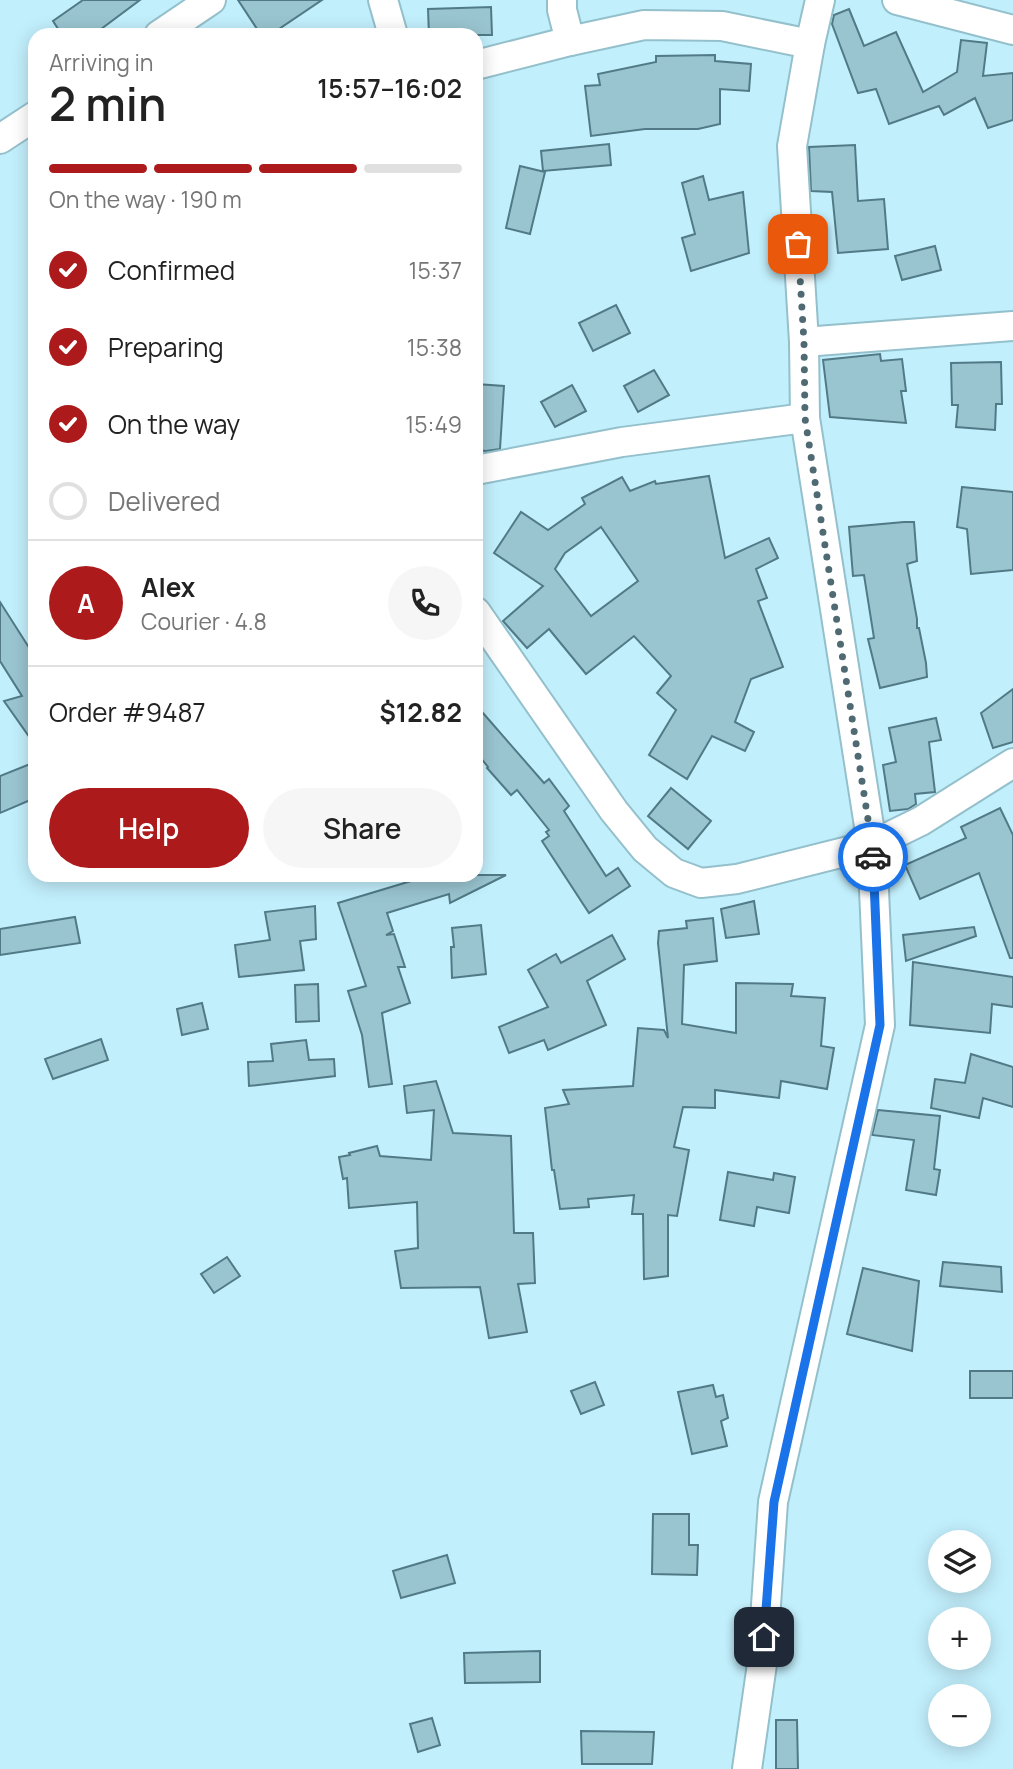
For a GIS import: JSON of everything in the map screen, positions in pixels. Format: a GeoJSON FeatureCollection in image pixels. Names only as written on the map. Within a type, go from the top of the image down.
{"type":"FeatureCollection","features":[{"type":"Feature","properties":{"kind":"street"},"geometry":{"type":"LineString","coordinates":[[169,28],[211,0]]}},
{"type":"Feature","properties":{"kind":"street"},"geometry":{"type":"LineString","coordinates":[[383,0],[392,28]]}},
{"type":"Feature","properties":{"kind":"street"},"geometry":{"type":"LineString","coordinates":[[562,0],[570,41]]}},
{"type":"Feature","properties":{"kind":"street"},"geometry":{"type":"LineString","coordinates":[[747,1769],[762,1664],[774,1502],[880,1025],[872,845],[805,418],[804,342],[792,146],[820,0]]}},
{"type":"Feature","properties":{"kind":"street"},"geometry":{"type":"LineString","coordinates":[[897,0],[1013,30]]}},
{"type":"Feature","properties":{"kind":"street"},"geometry":{"type":"LineString","coordinates":[[483,63],[644,25],[722,26],[810,44]]}},
{"type":"Feature","properties":{"kind":"street"},"geometry":{"type":"LineString","coordinates":[[0,139],[28,121]]}},
{"type":"Feature","properties":{"kind":"street"},"geometry":{"type":"LineString","coordinates":[[804,342],[1013,327]]}},
{"type":"Feature","properties":{"kind":"street"},"geometry":{"type":"LineString","coordinates":[[483,469],[622,442],[805,418]]}},
{"type":"Feature","properties":{"kind":"street"},"geometry":{"type":"LineString","coordinates":[[483,622],[614,811],[645,849],[674,873],[701,883],[737,879],[872,845],[920,821],[1013,763]]}},
{"type":"Feature","properties":{"kind":"building"},"geometry":{"type":"Polygon","coordinates":[[[83,0],[140,0],[102,28],[58,28],[53,21],[83,0]]]}},
{"type":"Feature","properties":{"kind":"building"},"geometry":{"type":"Polygon","coordinates":[[[238,0],[322,0],[280,28],[256,28],[238,0]]]}},
{"type":"Feature","properties":{"kind":"building"},"geometry":{"type":"Polygon","coordinates":[[[491,7],[492,35],[483,35],[483,28],[429,28],[428,9],[491,7]]]}},
{"type":"Feature","properties":{"kind":"building"},"geometry":{"type":"Polygon","coordinates":[[[849,9],[864,46],[896,32],[923,92],[957,72],[961,40],[987,43],[983,76],[1013,73],[1013,120],[988,128],[975,98],[944,115],[939,106],[889,124],[876,89],[858,93],[832,24],[834,15],[849,9]]]}},
{"type":"Feature","properties":{"kind":"building"},"geometry":{"type":"Polygon","coordinates":[[[715,55],[715,61],[751,64],[749,91],[720,89],[720,124],[698,129],[645,129],[591,136],[585,86],[600,85],[598,74],[656,62],[656,56],[715,55]]]}},
{"type":"Feature","properties":{"kind":"building"},"geometry":{"type":"Polygon","coordinates":[[[609,144],[611,165],[543,171],[541,151],[609,144]]]}},
{"type":"Feature","properties":{"kind":"building"},"geometry":{"type":"Polygon","coordinates":[[[855,145],[858,201],[884,199],[888,249],[838,253],[832,192],[811,191],[809,147],[855,145]]]}},
{"type":"Feature","properties":{"kind":"building"},"geometry":{"type":"Polygon","coordinates":[[[520,166],[545,172],[530,234],[506,228],[520,166]]]}},
{"type":"Feature","properties":{"kind":"building"},"geometry":{"type":"Polygon","coordinates":[[[703,176],[709,200],[743,192],[749,253],[691,271],[682,238],[695,234],[682,183],[703,176]]]}},
{"type":"Feature","properties":{"kind":"building"},"geometry":{"type":"Polygon","coordinates":[[[935,246],[941,270],[902,280],[895,256],[935,246]]]}},
{"type":"Feature","properties":{"kind":"building"},"geometry":{"type":"Polygon","coordinates":[[[616,305],[630,333],[593,351],[579,323],[616,305]]]}},
{"type":"Feature","properties":{"kind":"building"},"geometry":{"type":"Polygon","coordinates":[[[880,354],[881,361],[902,359],[906,391],[901,391],[906,423],[830,417],[823,360],[880,354]]]}},
{"type":"Feature","properties":{"kind":"building"},"geometry":{"type":"Polygon","coordinates":[[[1001,362],[1002,404],[996,404],[995,430],[956,427],[958,405],[952,405],[951,363],[1001,362]]]}},
{"type":"Feature","properties":{"kind":"building"},"geometry":{"type":"Polygon","coordinates":[[[654,370],[669,395],[638,412],[624,386],[654,370]]]}},
{"type":"Feature","properties":{"kind":"building"},"geometry":{"type":"Polygon","coordinates":[[[483,384],[504,386],[500,449],[483,451],[483,384]]]}},
{"type":"Feature","properties":{"kind":"building"},"geometry":{"type":"Polygon","coordinates":[[[572,385],[586,411],[555,427],[541,402],[572,385]]]}},
{"type":"Feature","properties":{"kind":"building"},"geometry":{"type":"Polygon","coordinates":[[[709,476],[725,558],[769,538],[778,558],[756,569],[767,598],[758,601],[783,667],[751,679],[735,722],[754,732],[745,751],[712,736],[687,779],[649,755],[676,710],[657,693],[671,676],[634,636],[586,674],[549,629],[527,648],[503,621],[543,586],[494,553],[521,512],[548,530],[585,504],[582,498],[622,477],[630,491],[655,481],[656,484],[709,476]],[[601,527],[565,553],[555,569],[591,616],[638,581],[601,527]]]}},
{"type":"Feature","properties":{"kind":"building"},"geometry":{"type":"Polygon","coordinates":[[[962,487],[1013,492],[1013,570],[971,574],[967,529],[957,527],[962,487]]]}},
{"type":"Feature","properties":{"kind":"building"},"geometry":{"type":"Polygon","coordinates":[[[914,522],[917,561],[907,564],[927,677],[880,688],[868,639],[874,638],[864,575],[853,576],[849,527],[914,522]]]}},
{"type":"Feature","properties":{"kind":"building"},"geometry":{"type":"Polygon","coordinates":[[[0,602],[28,646],[28,735],[4,701],[22,696],[0,661],[0,602]]]}},
{"type":"Feature","properties":{"kind":"building"},"geometry":{"type":"Polygon","coordinates":[[[1013,689],[1013,742],[993,748],[981,713],[1013,689]]]}},
{"type":"Feature","properties":{"kind":"building"},"geometry":{"type":"Polygon","coordinates":[[[483,713],[544,783],[549,779],[569,806],[564,811],[606,876],[618,868],[630,886],[589,913],[542,841],[549,836],[546,832],[549,830],[517,790],[511,795],[483,761],[483,713]]]}},
{"type":"Feature","properties":{"kind":"building"},"geometry":{"type":"Polygon","coordinates":[[[936,718],[941,740],[929,742],[935,792],[915,794],[916,804],[908,809],[890,811],[883,765],[896,762],[889,728],[936,718]]]}},
{"type":"Feature","properties":{"kind":"building"},"geometry":{"type":"Polygon","coordinates":[[[28,765],[28,801],[0,813],[0,776],[28,765]]]}},
{"type":"Feature","properties":{"kind":"building"},"geometry":{"type":"Polygon","coordinates":[[[671,788],[711,821],[688,849],[648,816],[671,788]]]}},
{"type":"Feature","properties":{"kind":"building"},"geometry":{"type":"Polygon","coordinates":[[[1000,808],[1013,835],[1013,958],[1010,958],[979,873],[920,899],[905,865],[966,838],[961,827],[1000,808]]]}},
{"type":"Feature","properties":{"kind":"building"},"geometry":{"type":"Polygon","coordinates":[[[483,875],[506,875],[450,903],[449,894],[387,913],[393,931],[386,935],[394,934],[405,967],[398,967],[410,1003],[382,1013],[392,1084],[369,1087],[362,1035],[348,991],[366,986],[338,903],[408,882],[483,882],[483,875]]]}},
{"type":"Feature","properties":{"kind":"building"},"geometry":{"type":"Polygon","coordinates":[[[754,901],[759,934],[726,938],[721,909],[754,901]]]}},
{"type":"Feature","properties":{"kind":"building"},"geometry":{"type":"Polygon","coordinates":[[[315,906],[316,939],[300,941],[304,970],[239,977],[235,945],[270,940],[265,912],[315,906]]]}},
{"type":"Feature","properties":{"kind":"building"},"geometry":{"type":"Polygon","coordinates":[[[75,917],[80,943],[0,955],[0,929],[75,917]]]}},
{"type":"Feature","properties":{"kind":"building"},"geometry":{"type":"Polygon","coordinates":[[[713,918],[717,961],[684,965],[682,1024],[736,1033],[736,983],[793,984],[791,996],[825,998],[821,1046],[834,1048],[827,1089],[781,1081],[779,1098],[715,1090],[715,1108],[683,1107],[674,1147],[689,1150],[677,1216],[668,1215],[668,1276],[644,1279],[643,1214],[632,1214],[634,1195],[588,1199],[589,1207],[560,1209],[552,1170],[545,1108],[569,1104],[563,1090],[633,1086],[638,1028],[664,1030],[668,1038],[659,931],[687,928],[686,921],[713,918]]]}},
{"type":"Feature","properties":{"kind":"building"},"geometry":{"type":"Polygon","coordinates":[[[481,925],[486,974],[452,978],[452,928],[481,925]]]}},
{"type":"Feature","properties":{"kind":"building"},"geometry":{"type":"Polygon","coordinates":[[[974,927],[976,936],[906,961],[903,935],[974,927]]]}},
{"type":"Feature","properties":{"kind":"building"},"geometry":{"type":"Polygon","coordinates":[[[612,935],[625,959],[587,981],[606,1025],[548,1050],[544,1040],[509,1053],[499,1027],[548,1007],[528,970],[556,954],[561,963],[612,935]]]}},
{"type":"Feature","properties":{"kind":"building"},"geometry":{"type":"Polygon","coordinates":[[[913,962],[1013,977],[1013,1007],[992,1004],[990,1033],[910,1025],[913,962]]]}},
{"type":"Feature","properties":{"kind":"building"},"geometry":{"type":"Polygon","coordinates":[[[318,984],[319,1021],[296,1022],[295,985],[318,984]]]}},
{"type":"Feature","properties":{"kind":"building"},"geometry":{"type":"Polygon","coordinates":[[[202,1003],[208,1029],[182,1035],[177,1009],[202,1003]]]}},
{"type":"Feature","properties":{"kind":"building"},"geometry":{"type":"Polygon","coordinates":[[[101,1039],[108,1060],[53,1079],[45,1059],[101,1039]]]}},
{"type":"Feature","properties":{"kind":"building"},"geometry":{"type":"Polygon","coordinates":[[[306,1040],[309,1060],[334,1059],[335,1076],[249,1086],[248,1062],[273,1061],[271,1044],[306,1040]]]}},
{"type":"Feature","properties":{"kind":"building"},"geometry":{"type":"Polygon","coordinates":[[[971,1054],[1013,1067],[1013,1107],[983,1098],[979,1118],[931,1108],[935,1079],[965,1083],[971,1054]]]}},
{"type":"Feature","properties":{"kind":"building"},"geometry":{"type":"Polygon","coordinates":[[[436,1081],[453,1133],[511,1136],[514,1233],[533,1233],[535,1283],[518,1284],[527,1332],[489,1338],[480,1287],[401,1288],[395,1251],[418,1248],[417,1202],[349,1208],[347,1178],[343,1179],[339,1157],[377,1146],[380,1156],[431,1160],[434,1110],[407,1113],[404,1086],[436,1081]]]}},
{"type":"Feature","properties":{"kind":"building"},"geometry":{"type":"Polygon","coordinates":[[[878,1110],[940,1116],[934,1169],[940,1170],[936,1195],[906,1190],[914,1140],[872,1135],[878,1110]]]}},
{"type":"Feature","properties":{"kind":"building"},"geometry":{"type":"Polygon","coordinates":[[[728,1172],[773,1180],[774,1173],[795,1177],[789,1213],[757,1207],[754,1226],[720,1220],[728,1172]]]}},
{"type":"Feature","properties":{"kind":"building"},"geometry":{"type":"Polygon","coordinates":[[[227,1257],[240,1276],[214,1293],[201,1274],[227,1257]]]}},
{"type":"Feature","properties":{"kind":"building"},"geometry":{"type":"Polygon","coordinates":[[[943,1262],[1001,1267],[1002,1292],[940,1286],[943,1262]]]}},
{"type":"Feature","properties":{"kind":"building"},"geometry":{"type":"Polygon","coordinates":[[[863,1268],[919,1281],[912,1351],[847,1334],[863,1268]]]}},
{"type":"Feature","properties":{"kind":"building"},"geometry":{"type":"Polygon","coordinates":[[[970,1371],[1013,1371],[1013,1398],[970,1398],[970,1371]]]}},
{"type":"Feature","properties":{"kind":"building"},"geometry":{"type":"Polygon","coordinates":[[[595,1382],[604,1405],[581,1414],[571,1391],[595,1382]]]}},
{"type":"Feature","properties":{"kind":"building"},"geometry":{"type":"Polygon","coordinates":[[[713,1385],[716,1397],[723,1395],[728,1418],[721,1421],[727,1446],[692,1454],[678,1392],[713,1385]]]}},
{"type":"Feature","properties":{"kind":"building"},"geometry":{"type":"Polygon","coordinates":[[[653,1514],[689,1514],[689,1545],[698,1545],[697,1575],[652,1574],[653,1514]]]}},
{"type":"Feature","properties":{"kind":"building"},"geometry":{"type":"Polygon","coordinates":[[[447,1555],[455,1583],[401,1598],[393,1571],[447,1555]]]}},
{"type":"Feature","properties":{"kind":"building"},"geometry":{"type":"Polygon","coordinates":[[[540,1651],[540,1682],[465,1683],[464,1653],[540,1651]]]}},
{"type":"Feature","properties":{"kind":"building"},"geometry":{"type":"Polygon","coordinates":[[[432,1718],[440,1745],[418,1752],[410,1724],[432,1718]]]}},
{"type":"Feature","properties":{"kind":"building"},"geometry":{"type":"Polygon","coordinates":[[[776,1720],[797,1720],[798,1769],[776,1769],[776,1720]]]}},
{"type":"Feature","properties":{"kind":"building"},"geometry":{"type":"Polygon","coordinates":[[[581,1731],[654,1732],[652,1764],[582,1764],[581,1731]]]}},
{"type":"Feature","properties":{"kind":"way so far"},"geometry":{"type":"LineString","coordinates":[[798,244],[805,418],[873,857]]}},
{"type":"Feature","properties":{"kind":"route"},"geometry":{"type":"LineString","coordinates":[[764,1637],[774,1502],[880,1025],[873,857]]}}]}
